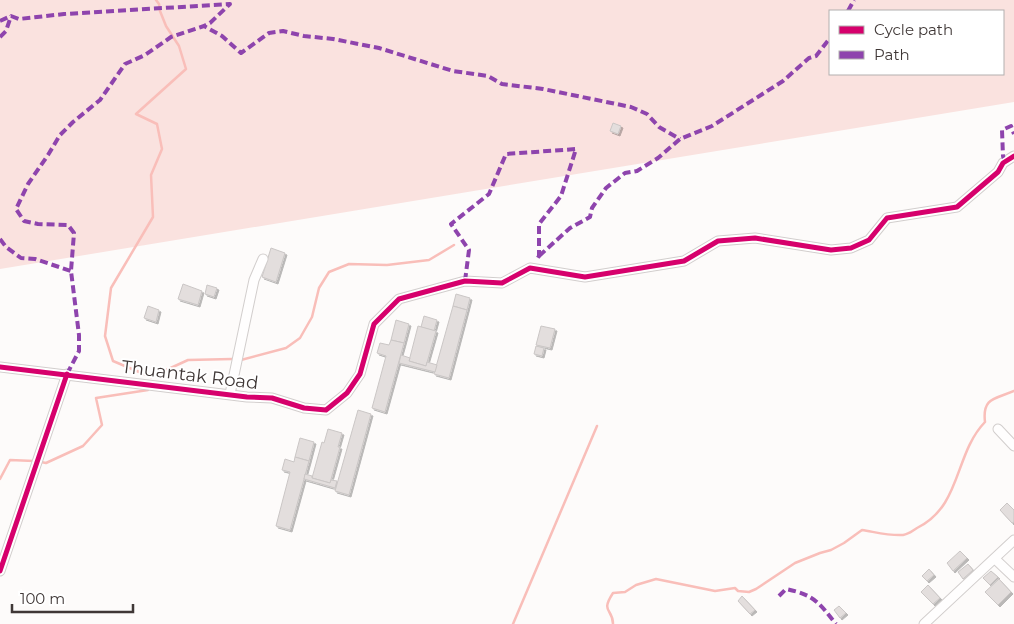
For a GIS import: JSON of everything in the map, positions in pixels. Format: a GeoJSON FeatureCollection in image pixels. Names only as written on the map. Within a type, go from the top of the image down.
{"type":"FeatureCollection","features":[{"type":"Feature","properties":{"kind":"street","name":"Thuantak Road"},"geometry":{"type":"LineString","coordinates":[[0,367],[272,398],[304,408],[326,410],[347,393],[360,374],[374,324],[399,299],[466,281],[502,283],[530,268],[585,277],[684,261],[718,241],[755,238],[831,250],[851,248],[869,240],[887,218],[957,207],[998,172],[1003,163],[1014,156]]}},
{"type":"Feature","properties":{"kind":"street"},"geometry":{"type":"LineString","coordinates":[[230,394],[254,280],[263,259]]}},
{"type":"Feature","properties":{"kind":"street"},"geometry":{"type":"LineString","coordinates":[[0,571],[67,374]]}},
{"type":"Feature","properties":{"kind":"street"},"geometry":{"type":"LineString","coordinates":[[998,429],[1014,446]]}},
{"type":"Feature","properties":{"kind":"street"},"geometry":{"type":"LineString","coordinates":[[924,624],[1014,540]]}},
{"type":"Feature","properties":{"kind":"street"},"geometry":{"type":"LineString","coordinates":[[995,559],[1014,577]]}},
{"type":"Feature","properties":{"kind":"shaded area"},"geometry":{"type":"Polygon","coordinates":[[[0,0],[1014,0],[1014,102],[0,269],[0,0]]]}},
{"type":"Feature","properties":{"kind":"building"},"geometry":{"type":"Polygon","coordinates":[[[613,123],[621,126],[618,134],[610,131],[613,123]]]}},
{"type":"Feature","properties":{"kind":"building"},"geometry":{"type":"Polygon","coordinates":[[[271,248],[285,253],[276,282],[262,277],[271,248]]]}},
{"type":"Feature","properties":{"kind":"building"},"geometry":{"type":"Polygon","coordinates":[[[183,284],[202,291],[198,305],[178,299],[183,284]]]}},
{"type":"Feature","properties":{"kind":"building"},"geometry":{"type":"Polygon","coordinates":[[[207,285],[217,288],[214,297],[205,294],[207,285]]]}},
{"type":"Feature","properties":{"kind":"building"},"geometry":{"type":"Polygon","coordinates":[[[456,294],[470,298],[467,310],[453,306],[456,294]]]}},
{"type":"Feature","properties":{"kind":"building"},"geometry":{"type":"Polygon","coordinates":[[[148,306],[159,310],[156,322],[144,318],[148,306]]]}},
{"type":"Feature","properties":{"kind":"building"},"geometry":{"type":"Polygon","coordinates":[[[453,306],[467,310],[449,378],[434,374],[453,306]]]}},
{"type":"Feature","properties":{"kind":"building"},"geometry":{"type":"Polygon","coordinates":[[[424,316],[437,320],[434,331],[421,327],[424,316]]]}},
{"type":"Feature","properties":{"kind":"building"},"geometry":{"type":"Polygon","coordinates":[[[396,320],[409,324],[404,343],[391,340],[396,320]]]}},
{"type":"Feature","properties":{"kind":"building"},"geometry":{"type":"Polygon","coordinates":[[[418,326],[436,331],[426,366],[409,361],[418,326]]]}},
{"type":"Feature","properties":{"kind":"building"},"geometry":{"type":"Polygon","coordinates":[[[541,326],[555,329],[550,348],[536,345],[541,326]]]}},
{"type":"Feature","properties":{"kind":"building"},"geometry":{"type":"Polygon","coordinates":[[[391,340],[404,343],[385,412],[372,408],[386,356],[377,353],[380,343],[389,345],[391,340]]]}},
{"type":"Feature","properties":{"kind":"building"},"geometry":{"type":"Polygon","coordinates":[[[536,346],[544,348],[542,356],[534,354],[536,346]]]}},
{"type":"Feature","properties":{"kind":"building"},"geometry":{"type":"Polygon","coordinates":[[[401,355],[410,358],[409,361],[426,366],[427,362],[437,365],[435,372],[399,363],[401,355]]]}},
{"type":"Feature","properties":{"kind":"building"},"geometry":{"type":"Polygon","coordinates":[[[358,410],[371,414],[349,495],[335,491],[358,410]]]}},
{"type":"Feature","properties":{"kind":"building"},"geometry":{"type":"Polygon","coordinates":[[[328,429],[342,433],[330,483],[312,478],[322,442],[324,443],[328,429]]]}},
{"type":"Feature","properties":{"kind":"building"},"geometry":{"type":"Polygon","coordinates":[[[300,438],[314,442],[309,461],[295,457],[300,438]]]}},
{"type":"Feature","properties":{"kind":"building"},"geometry":{"type":"Polygon","coordinates":[[[295,457],[309,461],[290,530],[276,526],[290,472],[282,470],[285,459],[294,462],[295,457]]]}},
{"type":"Feature","properties":{"kind":"building"},"geometry":{"type":"Polygon","coordinates":[[[305,474],[330,483],[331,480],[337,481],[335,488],[304,479],[305,474]]]}},
{"type":"Feature","properties":{"kind":"building"},"geometry":{"type":"Polygon","coordinates":[[[1007,503],[1014,510],[1014,522],[1012,523],[1000,510],[1007,503]]]}},
{"type":"Feature","properties":{"kind":"building"},"geometry":{"type":"Polygon","coordinates":[[[960,551],[967,558],[953,571],[947,563],[960,551]]]}},
{"type":"Feature","properties":{"kind":"building"},"geometry":{"type":"Polygon","coordinates":[[[968,564],[973,570],[963,579],[958,572],[968,564]]]}},
{"type":"Feature","properties":{"kind":"building"},"geometry":{"type":"Polygon","coordinates":[[[929,569],[934,575],[927,581],[922,576],[929,569]]]}},
{"type":"Feature","properties":{"kind":"building"},"geometry":{"type":"Polygon","coordinates":[[[991,571],[998,577],[990,585],[983,578],[991,571]]]}},
{"type":"Feature","properties":{"kind":"building"},"geometry":{"type":"Polygon","coordinates":[[[999,579],[1011,592],[998,605],[985,592],[999,579]]]}},
{"type":"Feature","properties":{"kind":"building"},"geometry":{"type":"Polygon","coordinates":[[[928,585],[940,598],[933,604],[921,592],[928,585]]]}},
{"type":"Feature","properties":{"kind":"building"},"geometry":{"type":"Polygon","coordinates":[[[742,596],[755,610],[750,614],[738,601],[742,596]]]}},
{"type":"Feature","properties":{"kind":"building"},"geometry":{"type":"Polygon","coordinates":[[[839,606],[846,613],[840,618],[834,610],[839,606]]]}},
{"type":"Feature","properties":{"kind":"waterway"},"geometry":{"type":"LineString","coordinates":[[156,0],[166,26],[179,46],[186,69],[136,114],[157,124],[162,149],[151,175],[153,217],[111,288],[105,336],[113,361],[151,377],[188,360],[232,359]]}},
{"type":"Feature","properties":{"kind":"waterway"},"geometry":{"type":"LineString","coordinates":[[241,360],[286,348],[300,338],[312,317],[319,288],[329,272],[349,264],[387,265],[429,260],[454,245]]}},
{"type":"Feature","properties":{"kind":"waterway"},"geometry":{"type":"LineString","coordinates":[[41,462],[46,463],[83,446],[102,425],[96,398],[148,390]]}},
{"type":"Feature","properties":{"kind":"waterway"},"geometry":{"type":"LineString","coordinates":[[613,624],[607,607],[609,599],[613,593],[625,592],[636,585],[656,579],[715,591],[735,588],[738,591],[749,592],[795,563],[831,550],[862,530],[893,535],[907,534],[932,518],[942,507],[975,435],[985,422],[988,403],[1014,391]]}},
{"type":"Feature","properties":{"kind":"waterway"},"geometry":{"type":"LineString","coordinates":[[513,624],[597,426]]}},
{"type":"Feature","properties":{"kind":"waterway"},"geometry":{"type":"LineString","coordinates":[[0,479],[10,460],[34,461]]}},
{"type":"Feature","properties":{"kind":"marked path"},"geometry":{"type":"LineString","coordinates":[[849,10],[854,0]]}},
{"type":"Feature","properties":{"kind":"marked path"},"geometry":{"type":"LineString","coordinates":[[0,21],[11,16],[19,19],[64,14],[230,4],[210,23],[204,26]]}},
{"type":"Feature","properties":{"kind":"marked path"},"geometry":{"type":"LineString","coordinates":[[0,37],[6,31],[11,16]]}},
{"type":"Feature","properties":{"kind":"marked path"},"geometry":{"type":"LineString","coordinates":[[67,374],[79,351],[79,335],[71,271],[74,233],[68,225],[38,224],[24,221],[16,209],[28,184],[60,135],[100,100],[125,64],[145,55],[171,37],[204,26],[222,36],[241,53],[269,33],[283,31],[379,48],[453,71],[488,76],[502,84],[543,89],[631,107],[647,114],[659,127],[680,139]]}},
{"type":"Feature","properties":{"kind":"marked path"},"geometry":{"type":"LineString","coordinates":[[539,256],[570,228],[590,217],[592,208],[606,188],[625,173],[637,171],[658,158],[680,139],[712,126],[783,81],[809,58],[816,56],[829,39]]}},
{"type":"Feature","properties":{"kind":"marked path"},"geometry":{"type":"LineString","coordinates":[[1005,162],[1002,130],[1011,126],[1014,134]]}},
{"type":"Feature","properties":{"kind":"marked path"},"geometry":{"type":"LineString","coordinates":[[465,281],[469,250],[451,224],[489,194],[506,154],[576,149],[561,196],[539,224],[539,256],[537,259]]}},
{"type":"Feature","properties":{"kind":"marked path"},"geometry":{"type":"LineString","coordinates":[[0,239],[6,247],[21,258],[35,259],[71,271]]}},
{"type":"Feature","properties":{"kind":"marked path"},"geometry":{"type":"LineString","coordinates":[[779,596],[786,589],[804,594],[816,601],[836,624]]}},
{"type":"Feature","properties":{"kind":"cycle path"},"geometry":{"type":"LineString","coordinates":[[0,367],[247,397],[272,398],[304,408],[326,410],[347,393],[360,374],[374,324],[399,299],[465,281],[502,283],[530,268],[585,277],[684,261],[718,241],[755,238],[831,250],[851,248],[869,240],[887,218],[957,207],[998,172],[1003,163],[1014,156]]}},
{"type":"Feature","properties":{"kind":"cycle path"},"geometry":{"type":"LineString","coordinates":[[0,571],[67,374]]}}]}
